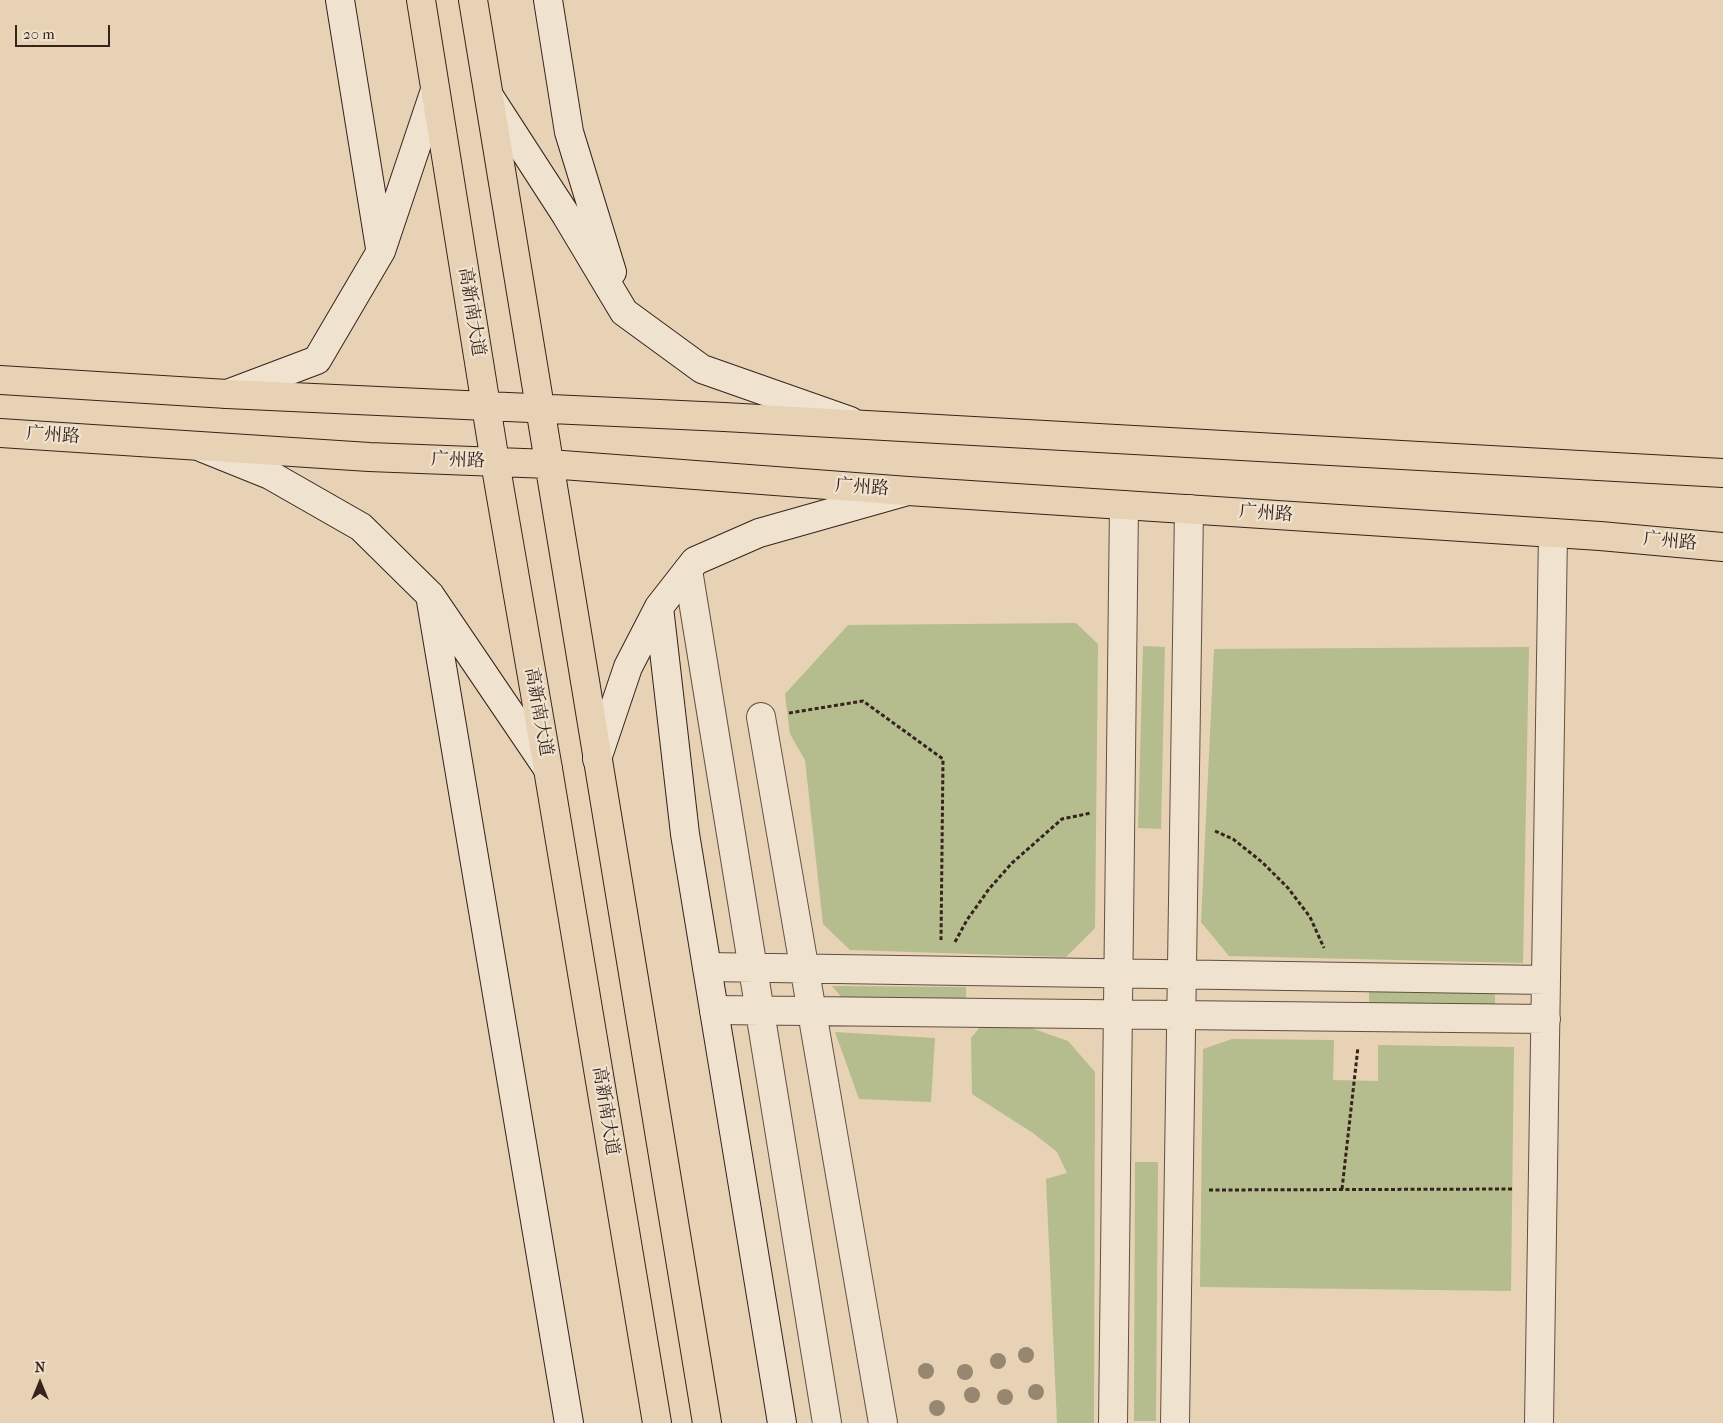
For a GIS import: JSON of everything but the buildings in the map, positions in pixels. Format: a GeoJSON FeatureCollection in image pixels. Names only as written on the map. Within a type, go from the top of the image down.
{"type":"FeatureCollection","features":[{"type":"Feature","properties":{"kind":"main road","name":"高新南大道"},"geometry":{"type":"LineString","coordinates":[[420,0],[495,462],[657,1423]]}},
{"type":"Feature","properties":{"kind":"main road"},"geometry":{"type":"LineString","coordinates":[[473,0],[707,1423]]}},
{"type":"Feature","properties":{"kind":"main road"},"geometry":{"type":"LineString","coordinates":[[0,380],[226,394],[724,417],[1723,473]]}},
{"type":"Feature","properties":{"kind":"main road","name":"广州路"},"geometry":{"type":"LineString","coordinates":[[0,433],[368,457],[549,464],[908,491],[1553,533],[1723,547]]}},
{"type":"Feature","properties":{"kind":"street"},"geometry":{"type":"LineString","coordinates":[[340,0],[381,251]]}},
{"type":"Feature","properties":{"kind":"street"},"geometry":{"type":"LineString","coordinates":[[548,0],[569,132],[624,312]]}},
{"type":"Feature","properties":{"kind":"street"},"geometry":{"type":"LineString","coordinates":[[226,394],[317,360],[381,251],[435,90]]}},
{"type":"Feature","properties":{"kind":"street"},"geometry":{"type":"LineString","coordinates":[[489,96],[566,215],[624,312],[702,369],[865,426]]}},
{"type":"Feature","properties":{"kind":"street"},"geometry":{"type":"LineString","coordinates":[[195,445],[270,475],[361,527],[430,595],[548,769]]}},
{"type":"Feature","properties":{"kind":"street"},"geometry":{"type":"LineString","coordinates":[[598,759],[628,667],[660,607],[695,561],[759,533],[908,491]]}},
{"type":"Feature","properties":{"kind":"street"},"geometry":{"type":"LineString","coordinates":[[1113,1423],[1124,505]]}},
{"type":"Feature","properties":{"kind":"street"},"geometry":{"type":"LineString","coordinates":[[1175,1423],[1189,509]]}},
{"type":"Feature","properties":{"kind":"street"},"geometry":{"type":"LineString","coordinates":[[1539,1423],[1553,533]]}},
{"type":"Feature","properties":{"kind":"street"},"geometry":{"type":"LineString","coordinates":[[688,570],[827,1423]]}},
{"type":"Feature","properties":{"kind":"street"},"geometry":{"type":"LineString","coordinates":[[430,595],[569,1423]]}},
{"type":"Feature","properties":{"kind":"street"},"geometry":{"type":"LineString","coordinates":[[660,607],[685,834],[782,1423]]}},
{"type":"Feature","properties":{"kind":"street"},"geometry":{"type":"LineString","coordinates":[[761,717],[883,1423]]}},
{"type":"Feature","properties":{"kind":"street"},"geometry":{"type":"LineString","coordinates":[[707,967],[1546,980]]}},
{"type":"Feature","properties":{"kind":"street"},"geometry":{"type":"LineString","coordinates":[[714,1010],[1546,1019]]}},
{"type":"Feature","properties":{"kind":"path"},"geometry":{"type":"LineString","coordinates":[[761,717],[862,701],[942,759],[941,971]]}},
{"type":"Feature","properties":{"kind":"path"},"geometry":{"type":"LineString","coordinates":[[941,971],[967,920],[989,889],[1012,863],[1037,840],[1062,819],[1121,806]]}},
{"type":"Feature","properties":{"kind":"path"},"geometry":{"type":"LineString","coordinates":[[1184,818],[1234,839],[1262,862],[1288,888],[1310,917],[1324,946],[1330,976]]}},
{"type":"Feature","properties":{"kind":"path"},"geometry":{"type":"LineString","coordinates":[[1342,1189],[1361,1017]]}},
{"type":"Feature","properties":{"kind":"path"},"geometry":{"type":"LineString","coordinates":[[1178,1190],[1543,1189]]}},
{"type":"Feature","properties":{"kind":"green space"},"geometry":{"type":"Polygon","coordinates":[[[1076,623],[1098,644],[1095,928],[1066,957],[850,950],[823,924],[805,760],[790,734],[785,694],[848,625],[1076,623]]]}},
{"type":"Feature","properties":{"kind":"green space"},"geometry":{"type":"Polygon","coordinates":[[[1143,646],[1165,647],[1161,829],[1138,828],[1143,646]]]}},
{"type":"Feature","properties":{"kind":"green space"},"geometry":{"type":"Polygon","coordinates":[[[1529,647],[1523,963],[1229,956],[1201,922],[1214,649],[1529,647]]]}},
{"type":"Feature","properties":{"kind":"green space"},"geometry":{"type":"Polygon","coordinates":[[[832,986],[966,987],[966,999],[842,998],[832,986]]]}},
{"type":"Feature","properties":{"kind":"green space"},"geometry":{"type":"Polygon","coordinates":[[[1495,990],[1495,1005],[1369,1007],[1369,992],[1495,990]]]}},
{"type":"Feature","properties":{"kind":"green space"},"geometry":{"type":"Polygon","coordinates":[[[980,1027],[1031,1028],[1068,1041],[1095,1072],[1094,1423],[1057,1423],[1046,1179],[1067,1173],[1057,1152],[1033,1133],[972,1094],[971,1038],[980,1027]]]}},
{"type":"Feature","properties":{"kind":"green space"},"geometry":{"type":"Polygon","coordinates":[[[835,1032],[935,1038],[931,1102],[859,1099],[835,1032]]]}},
{"type":"Feature","properties":{"kind":"green space"},"geometry":{"type":"Polygon","coordinates":[[[1232,1039],[1334,1040],[1333,1080],[1378,1081],[1378,1045],[1514,1047],[1511,1291],[1200,1287],[1203,1049],[1232,1039]]]}},
{"type":"Feature","properties":{"kind":"green space"},"geometry":{"type":"Polygon","coordinates":[[[1135,1162],[1158,1162],[1156,1421],[1134,1421],[1135,1162]]]}}]}
